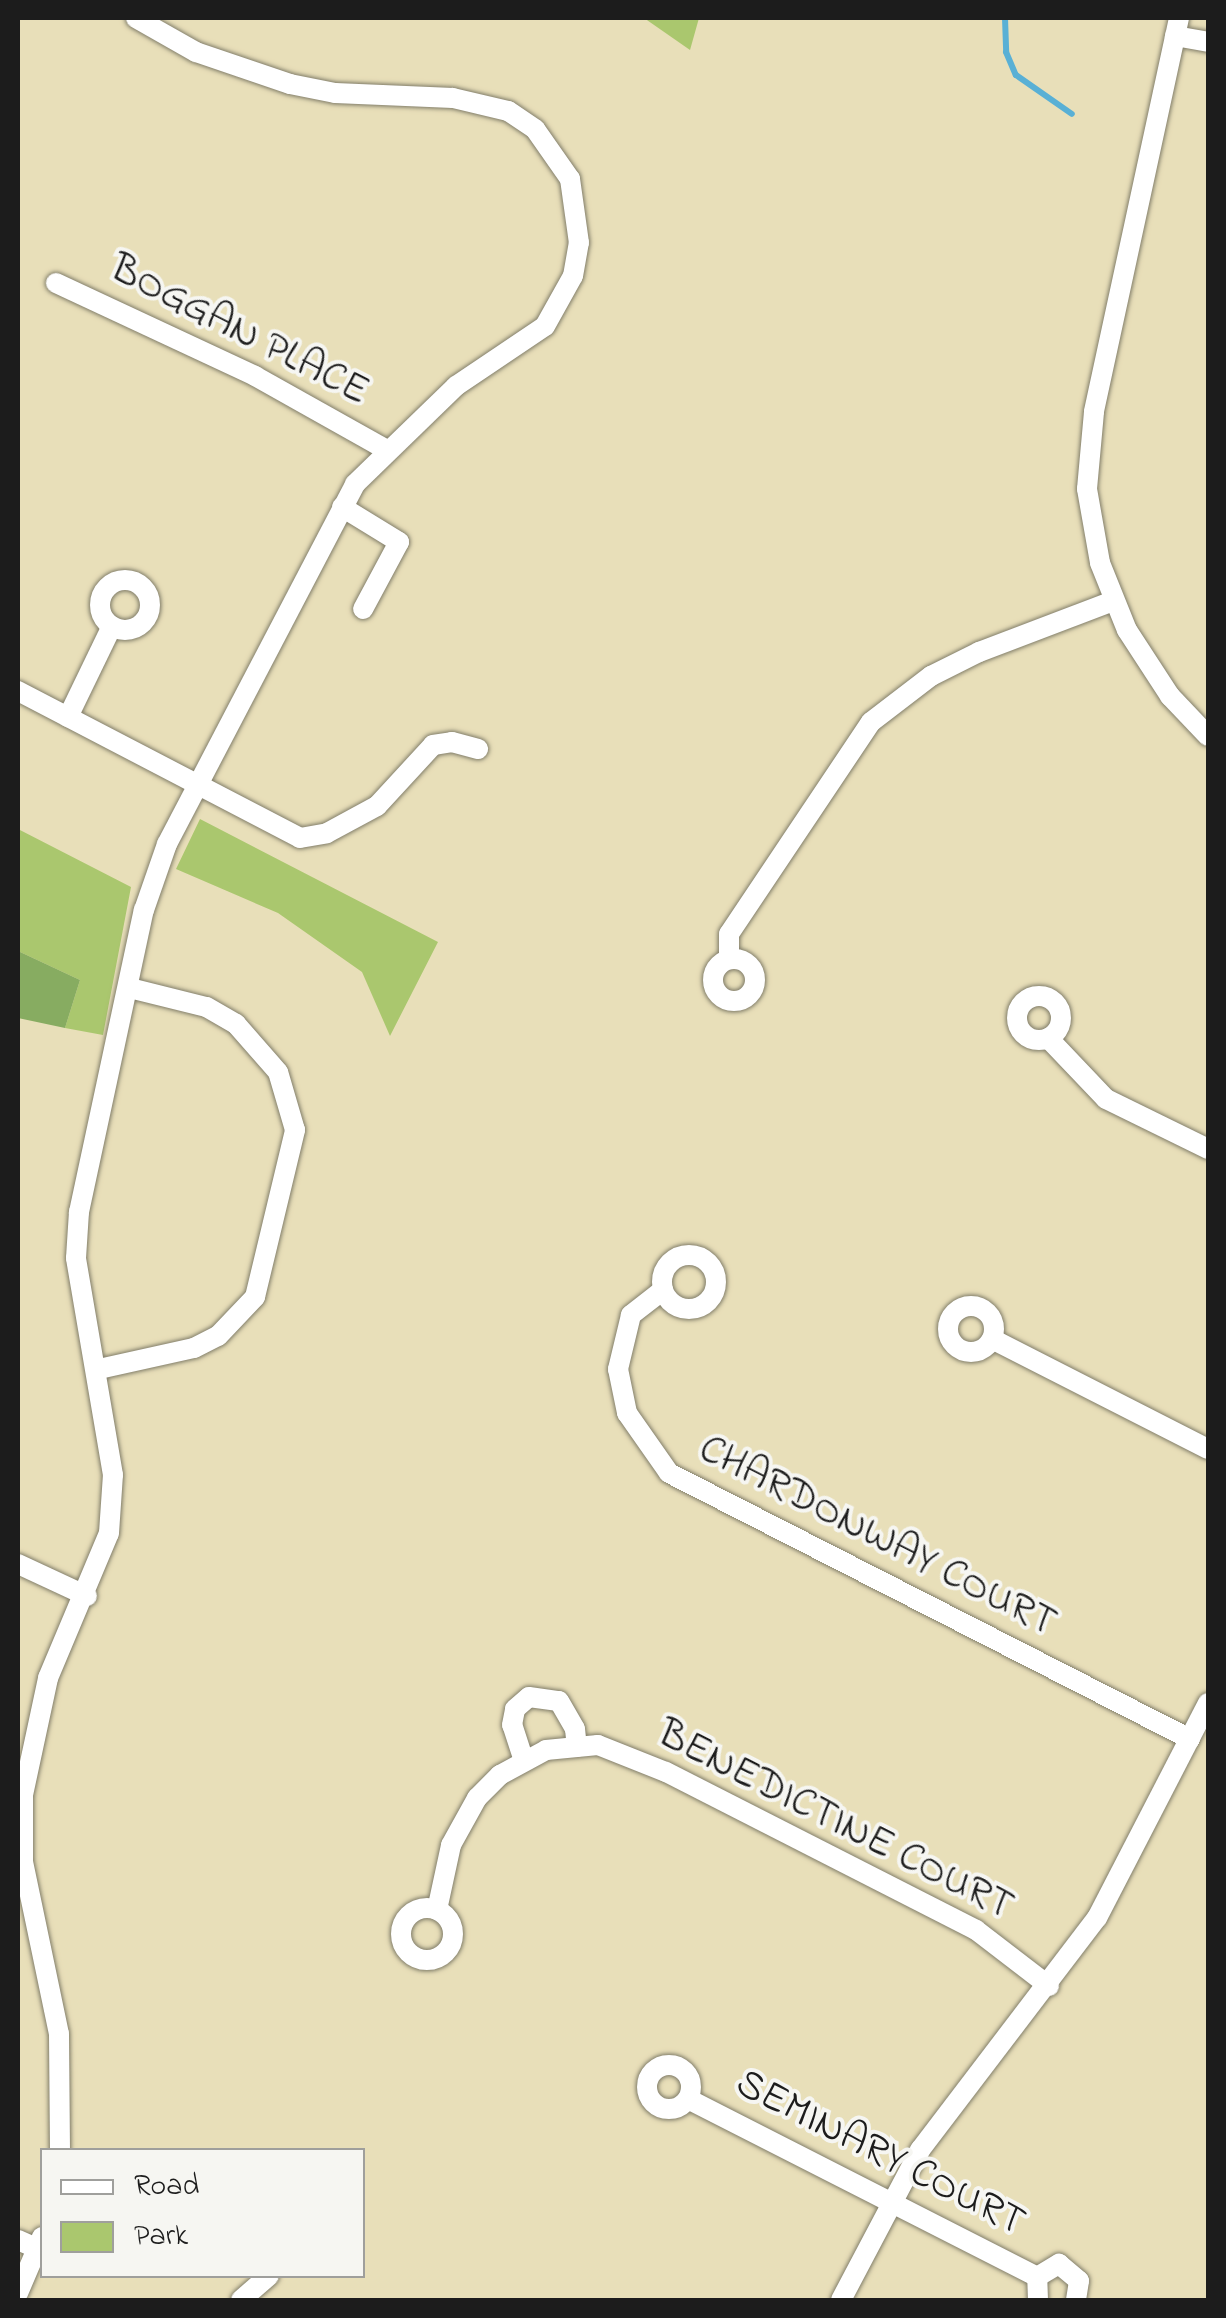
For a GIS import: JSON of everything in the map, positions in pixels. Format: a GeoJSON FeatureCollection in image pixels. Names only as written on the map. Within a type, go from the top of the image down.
{"type":"FeatureCollection","features":[{"type":"Feature","properties":{"kind":"street"},"geometry":{"type":"LineString","coordinates":[[60,2148],[59,2034],[23,1886],[20,1834],[35,1718],[88,1596],[113,1503],[99,1369],[80,1296],[79,1212],[154,877],[342,508],[386,450],[456,386],[545,326],[572,276],[578,226],[570,179],[556,154],[535,129],[482,101],[336,93],[290,84],[196,52],[136,18]]}},
{"type":"Feature","properties":{"kind":"street"},"geometry":{"type":"LineString","coordinates":[[1208,42],[1177,26],[1088,453],[1091,527],[1112,601],[1145,663],[1208,736]]}},
{"type":"Feature","properties":{"kind":"street","name":"BOGGAN PLACE"},"geometry":{"type":"LineString","coordinates":[[56,283],[255,376],[386,450]]}},
{"type":"Feature","properties":{"kind":"street"},"geometry":{"type":"LineString","coordinates":[[342,508],[400,542],[362,610]]}},
{"type":"Feature","properties":{"kind":"street"},"geometry":{"type":"LineString","coordinates":[[729,959],[729,934],[871,722],[963,660],[1112,601]]}},
{"type":"Feature","properties":{"kind":"street"},"geometry":{"type":"LineString","coordinates":[[68,717],[112,626]]}},
{"type":"Feature","properties":{"kind":"street"},"geometry":{"type":"LineString","coordinates":[[18,691],[198,790],[300,838],[326,833],[377,806],[433,746],[452,742],[478,749]]}},
{"type":"Feature","properties":{"kind":"street"},"geometry":{"type":"LineString","coordinates":[[99,1369],[194,1348],[218,1336],[255,1297],[296,1130],[278,1072],[236,1024],[206,1008],[130,988]]}},
{"type":"Feature","properties":{"kind":"street"},"geometry":{"type":"LineString","coordinates":[[1048,1038],[1106,1099],[1208,1148]]}},
{"type":"Feature","properties":{"kind":"street","name":"CHARDONWAY COURT"},"geometry":{"type":"LineString","coordinates":[[663,1290],[630,1315],[618,1369],[627,1413],[669,1473],[1190,1739]]}},
{"type":"Feature","properties":{"kind":"street"},"geometry":{"type":"LineString","coordinates":[[992,1339],[1208,1449]]}},
{"type":"Feature","properties":{"kind":"street"},"geometry":{"type":"LineString","coordinates":[[18,1564],[88,1596]]}},
{"type":"Feature","properties":{"kind":"street"},"geometry":{"type":"LineString","coordinates":[[524,1762],[512,1725],[515,1708],[529,1697],[559,1701],[576,1728],[577,1747]]}},
{"type":"Feature","properties":{"kind":"street"},"geometry":{"type":"LineString","coordinates":[[842,2300],[920,2150],[1049,1986],[1097,1918],[1208,1703]]}},
{"type":"Feature","properties":{"kind":"street","name":"BENEDICTINE COURT"},"geometry":{"type":"LineString","coordinates":[[437,1910],[462,1822],[500,1775],[546,1750],[598,1744],[666,1772],[976,1930],[1049,1986]]}},
{"type":"Feature","properties":{"kind":"street","name":"SEMINARY COURT"},"geometry":{"type":"LineString","coordinates":[[688,2099],[1037,2277]]}},
{"type":"Feature","properties":{"kind":"street"},"geometry":{"type":"LineString","coordinates":[[18,2240],[40,2243],[18,2293]]}},
{"type":"Feature","properties":{"kind":"street","name":"SEMINARY COURT"},"geometry":{"type":"LineString","coordinates":[[1037,2277],[1050,2266],[1068,2267],[1079,2281],[1076,2300]]}},
{"type":"Feature","properties":{"kind":"street","name":"SEMINARY COURT"},"geometry":{"type":"LineString","coordinates":[[1037,2277],[1038,2300]]}},
{"type":"Feature","properties":{"kind":"street"},"geometry":{"type":"LineString","coordinates":[[241,2300],[267,2278]]}},
{"type":"Feature","properties":{"kind":"green space"},"geometry":{"type":"Polygon","coordinates":[[[644,18],[699,18],[690,50],[644,18]]]}},
{"type":"Feature","properties":{"kind":"green space"},"geometry":{"type":"Polygon","coordinates":[[[200,819],[438,942],[390,1036],[362,972],[278,913],[176,869],[200,819]]]}},
{"type":"Feature","properties":{"kind":"green space"},"geometry":{"type":"Polygon","coordinates":[[[18,829],[131,887],[103,1035],[65,1028],[80,980],[18,951],[18,829]]]}},
{"type":"Feature","properties":{"kind":"green space"},"geometry":{"type":"Polygon","coordinates":[[[18,951],[80,980],[65,1028],[18,1018],[18,951]]]}},
{"type":"Feature","properties":{"kind":"waterway"},"geometry":{"type":"LineString","coordinates":[[1005,18],[1006,52],[1016,75],[1072,114]]}}]}
